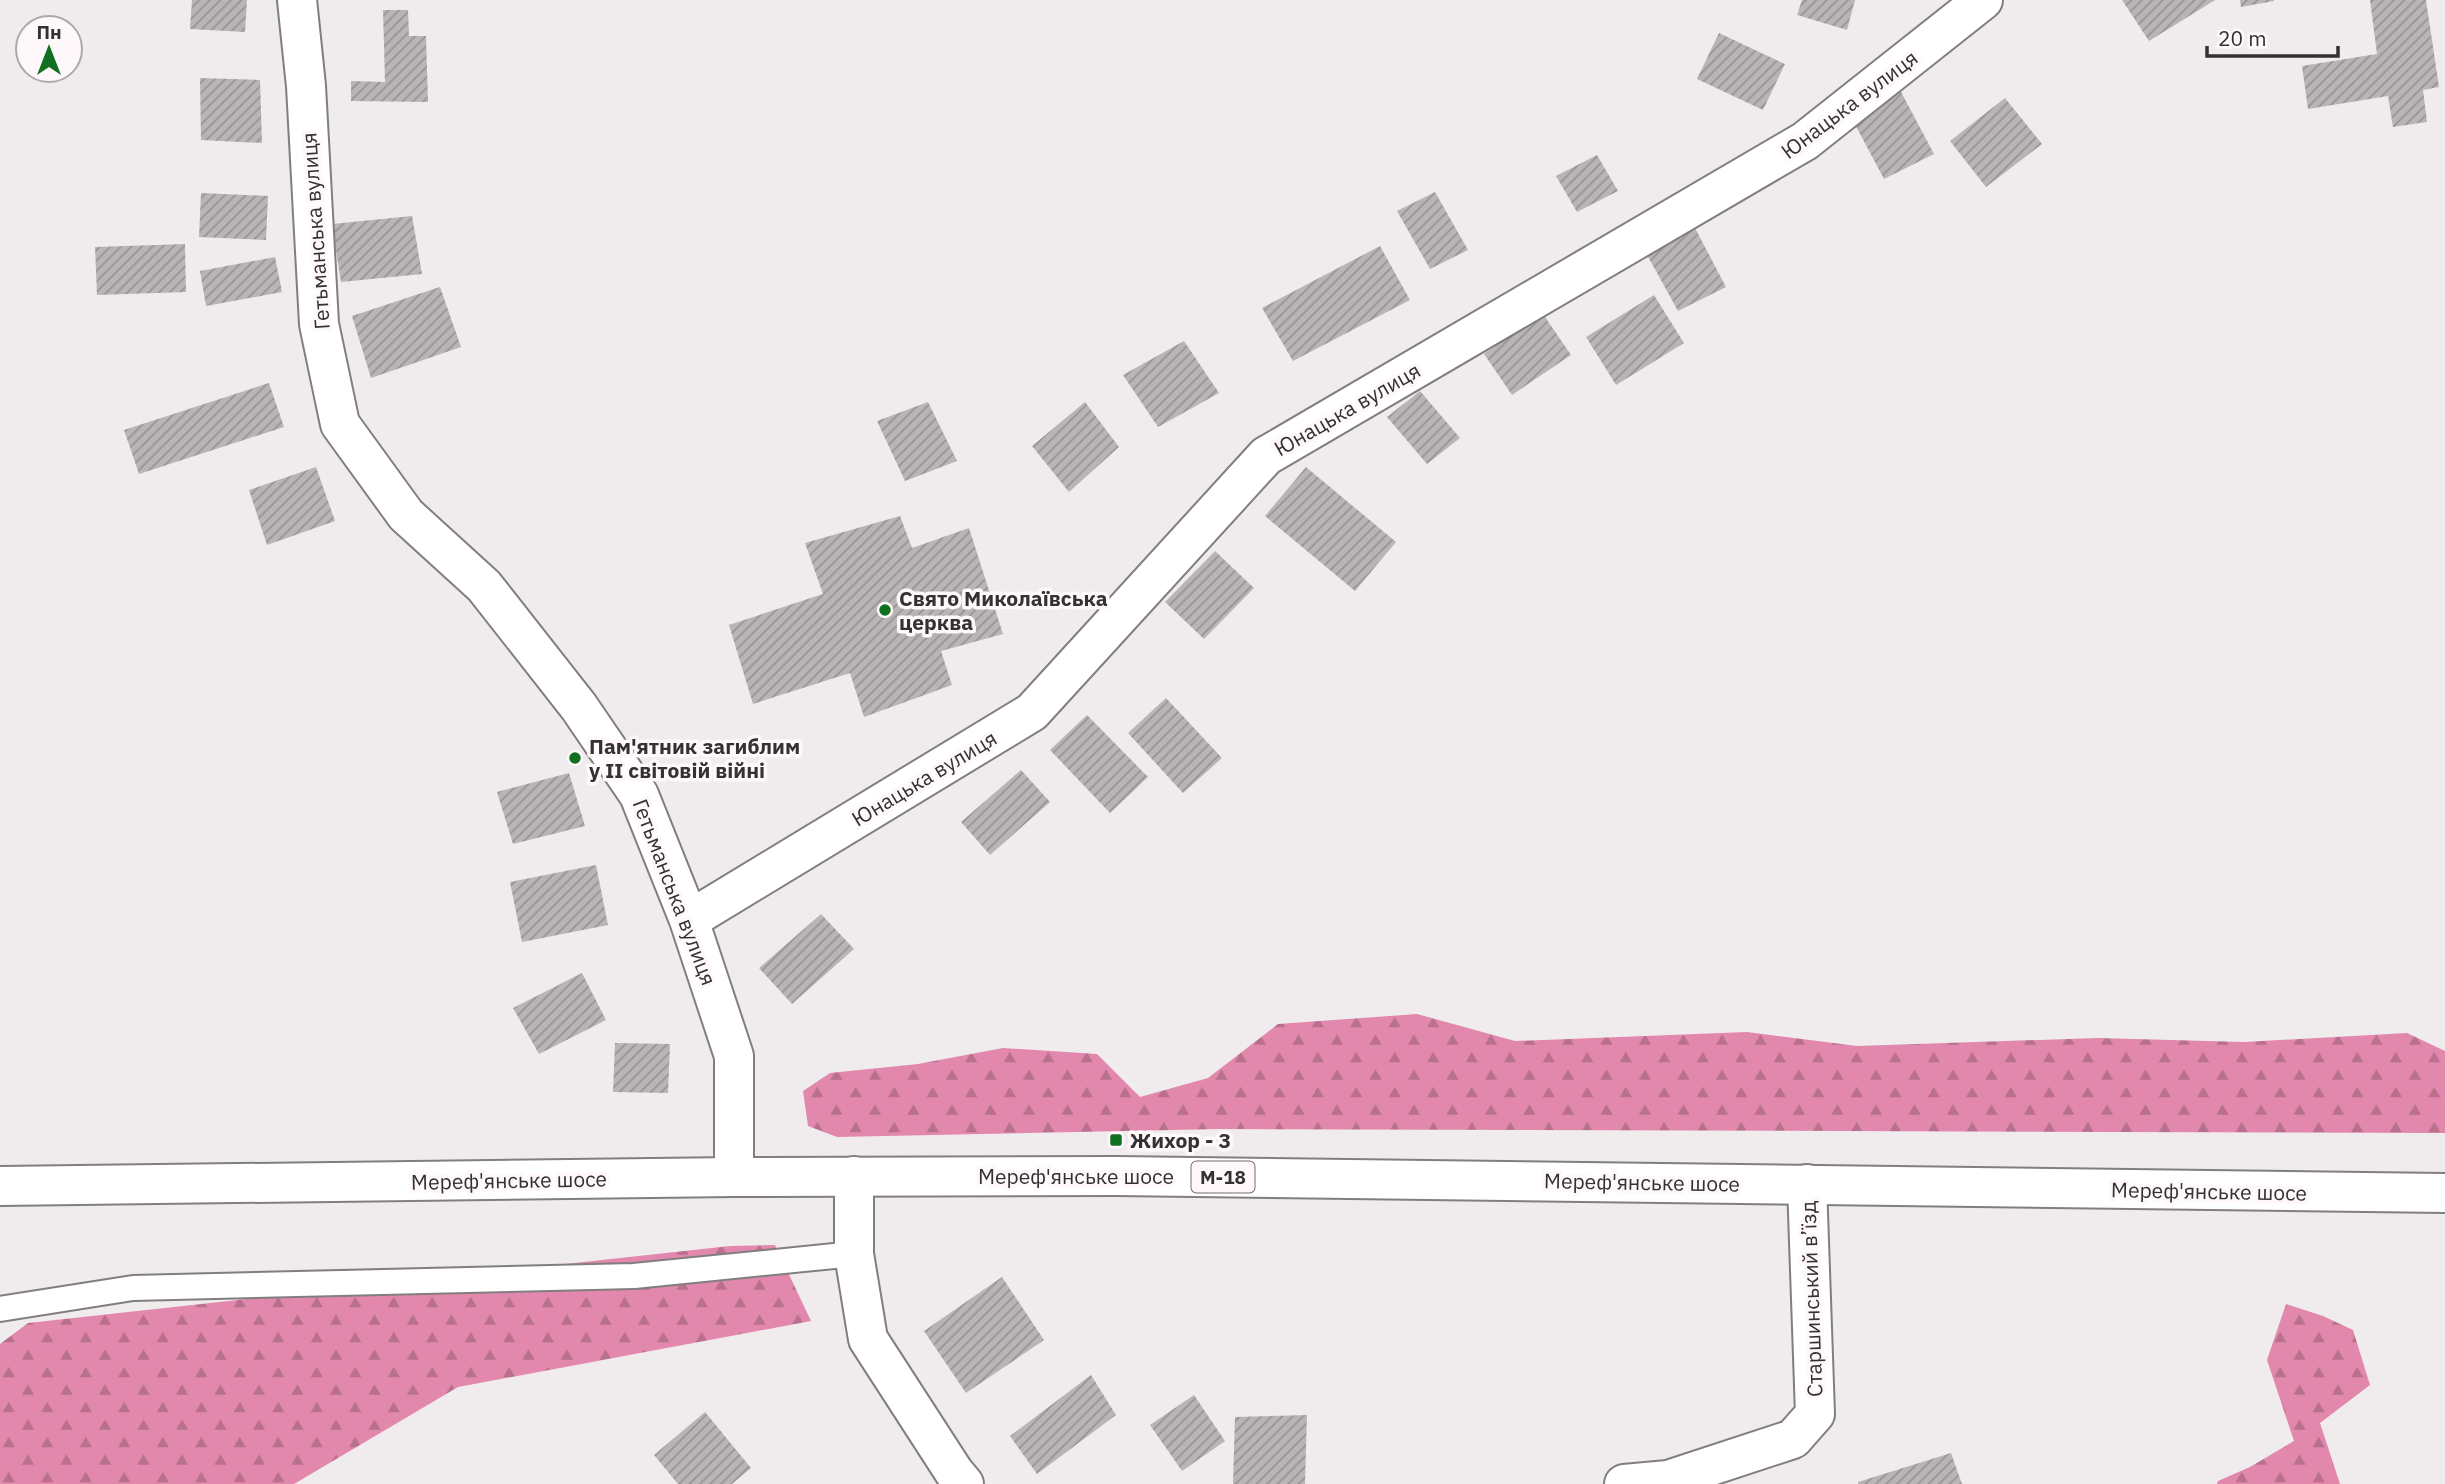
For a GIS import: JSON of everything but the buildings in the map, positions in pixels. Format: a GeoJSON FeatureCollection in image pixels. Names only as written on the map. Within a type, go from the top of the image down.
{"type":"FeatureCollection","features":[{"type":"Feature","properties":{"kind":"main road","name":"Гетьманська вулиця"},"geometry":{"type":"LineString","coordinates":[[297,0],[306,86],[319,324],[340,424],[406,515],[484,586],[579,707],[639,795],[689,920],[734,1056],[734,1177]]}},
{"type":"Feature","properties":{"kind":"main road","name":"Юнацька вулиця"},"geometry":{"type":"LineString","coordinates":[[689,920],[1032,712],[1266,456],[1805,142],[1983,0]]}},
{"type":"Feature","properties":{"kind":"main road"},"geometry":{"type":"LineString","coordinates":[[854,1176],[854,1254],[868,1339],[964,1484]]}},
{"type":"Feature","properties":{"kind":"main road","name":"Мереф'янське шосе"},"geometry":{"type":"LineString","coordinates":[[0,1186],[734,1177],[1117,1176],[1807,1184],[2278,1193],[2445,1193]]}},
{"type":"Feature","properties":{"kind":"main road","name":"Старшинський в’їзд"},"geometry":{"type":"LineString","coordinates":[[1624,1484],[1668,1480],[1793,1439],[1815,1415],[1807,1184]]}},
{"type":"Feature","properties":{"kind":"lane"},"geometry":{"type":"LineString","coordinates":[[0,1309],[133,1288],[634,1276],[854,1254]]}},
{"type":"Feature","properties":{"kind":"green space"},"geometry":{"type":"Polygon","coordinates":[[[1417,1014],[1515,1041],[1747,1032],[1857,1046],[2098,1038],[2244,1042],[2407,1033],[2445,1051],[2445,1133],[1219,1129],[837,1137],[808,1126],[803,1091],[830,1073],[918,1064],[1003,1048],[1097,1054],[1140,1097],[1208,1078],[1278,1024],[1417,1014]]]}},
{"type":"Feature","properties":{"kind":"green space"},"geometry":{"type":"Polygon","coordinates":[[[775,1245],[811,1321],[458,1387],[294,1484],[0,1484],[0,1344],[28,1323],[730,1246],[775,1245]]]}},
{"type":"Feature","properties":{"kind":"green space"},"geometry":{"type":"Polygon","coordinates":[[[2286,1304],[2323,1316],[2353,1330],[2370,1385],[2320,1423],[2340,1484],[2217,1484],[2218,1481],[2250,1467],[2294,1441],[2267,1360],[2286,1304]]]}},
{"type":"Feature","properties":{"kind":"place","name":"Свято Миколаївська церква"},"geometry":{"type":"Point","coordinates":[885,610]}},
{"type":"Feature","properties":{"kind":"place","name":"Пам'ятник загиблим у II світовій війні"},"geometry":{"type":"Point","coordinates":[575,758]}},
{"type":"Feature","properties":{"kind":"place","name":"Жихор - 3"},"geometry":{"type":"Point","coordinates":[1116,1140]}}]}
